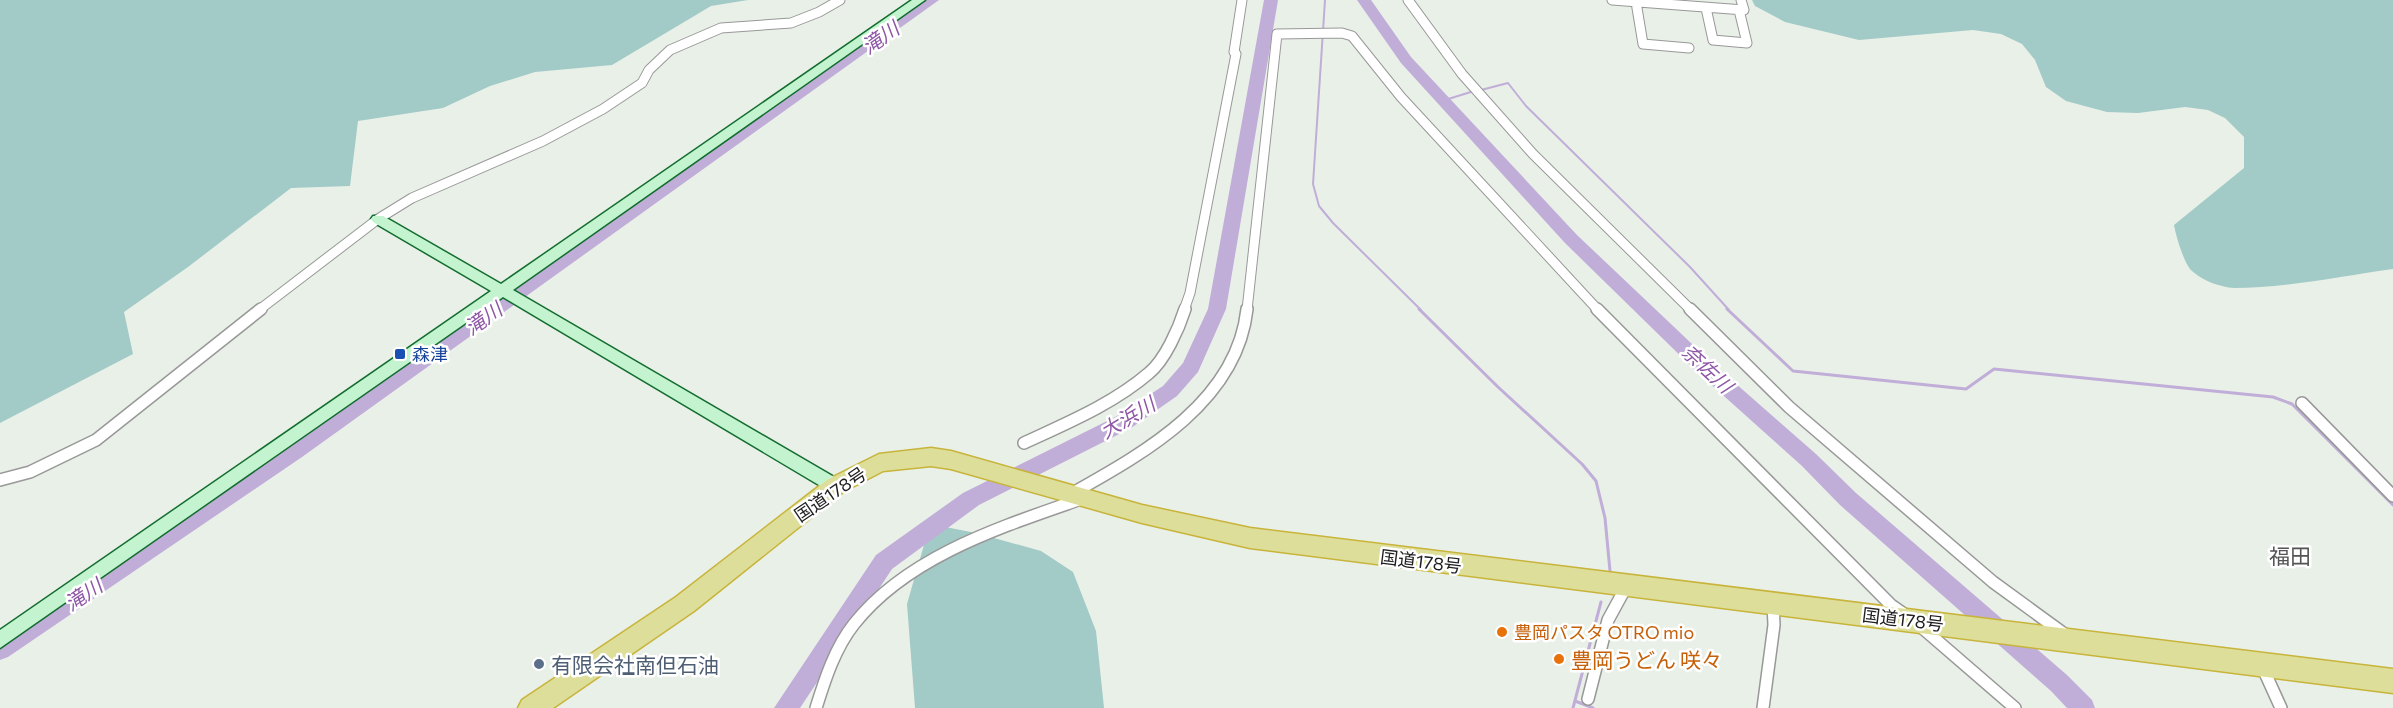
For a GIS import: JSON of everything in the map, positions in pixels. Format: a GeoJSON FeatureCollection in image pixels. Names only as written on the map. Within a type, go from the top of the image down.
{"type":"FeatureCollection","features":[{"type":"Feature","properties":{"kind":"highway","name":"国道178号"},"geometry":{"type":"LineString","coordinates":[[531,708],[686,604],[835,486],[864,469],[894,460],[931,457],[970,465],[1169,521],[1250,538],[1626,587],[1921,621],[2393,681]]}},
{"type":"Feature","properties":{"kind":"street"},"geometry":{"type":"LineString","coordinates":[[0,480],[30,471],[96,440],[188,365],[378,219],[412,198],[543,141],[603,109],[642,83],[649,70],[670,50],[721,28],[791,23],[819,12],[840,0]]}},
{"type":"Feature","properties":{"kind":"street"},"geometry":{"type":"LineString","coordinates":[[0,640],[503,292],[919,0]]}},
{"type":"Feature","properties":{"kind":"street"},"geometry":{"type":"LineString","coordinates":[[1024,443],[1093,411],[1144,378],[1160,361],[1178,330],[1190,293],[1236,54],[1233,52],[1242,0]]}},
{"type":"Feature","properties":{"kind":"street"},"geometry":{"type":"LineString","coordinates":[[1408,0],[1461,74],[1533,154],[1789,407],[1993,582],[2058,628],[2065,639]]}},
{"type":"Feature","properties":{"kind":"street"},"geometry":{"type":"LineString","coordinates":[[1612,0],[1744,10],[1741,0]]}},
{"type":"Feature","properties":{"kind":"street"},"geometry":{"type":"LineString","coordinates":[[1636,2],[1643,44],[1689,48]]}},
{"type":"Feature","properties":{"kind":"street"},"geometry":{"type":"LineString","coordinates":[[1706,8],[1713,40],[1747,43],[1739,10]]}},
{"type":"Feature","properties":{"kind":"street"},"geometry":{"type":"LineString","coordinates":[[816,708],[837,651],[853,626],[886,590],[918,569],[1017,521],[1129,462],[1169,435],[1201,404],[1226,369],[1235,352],[1246,320],[1259,178],[1277,34],[1342,33],[1352,36],[1401,97],[1572,285],[1891,605],[1921,621],[2015,708]]}},
{"type":"Feature","properties":{"kind":"street"},"geometry":{"type":"LineString","coordinates":[[378,219],[835,486]]}},
{"type":"Feature","properties":{"kind":"street"},"geometry":{"type":"LineString","coordinates":[[2302,403],[2393,496]]}},
{"type":"Feature","properties":{"kind":"street"},"geometry":{"type":"LineString","coordinates":[[1588,699],[1608,620],[1626,587]]}},
{"type":"Feature","properties":{"kind":"street"},"geometry":{"type":"LineString","coordinates":[[1763,708],[1774,625],[1773,604]]}},
{"type":"Feature","properties":{"kind":"street"},"geometry":{"type":"LineString","coordinates":[[2261,664],[2281,708]]}},
{"type":"Feature","properties":{"kind":"shaded area"},"geometry":{"type":"Polygon","coordinates":[[[0,0],[748,0],[711,6],[612,65],[535,72],[490,86],[443,108],[358,121],[350,186],[291,188],[188,267],[124,312],[133,354],[0,423],[0,0]]]}},
{"type":"Feature","properties":{"kind":"shaded area"},"geometry":{"type":"Polygon","coordinates":[[[1752,0],[2393,0],[2393,269],[2273,286],[2234,288],[2212,283],[2196,275],[2189,267],[2174,225],[2244,168],[2244,137],[2225,118],[2208,110],[2185,107],[2138,113],[2107,112],[2066,101],[2046,87],[2035,60],[2022,44],[2001,34],[1973,30],[1859,40],[1785,22],[1755,6],[1752,0]]]}},
{"type":"Feature","properties":{"kind":"shaded area"},"geometry":{"type":"Polygon","coordinates":[[[930,524],[976,533],[1041,551],[1073,572],[1096,631],[1104,708],[915,708],[907,604],[930,524]]]}},
{"type":"Feature","properties":{"kind":"waterway","name":"滝川"},"geometry":{"type":"LineString","coordinates":[[0,650],[295,451],[932,0]]}},
{"type":"Feature","properties":{"kind":"waterway","name":"大浜川"},"geometry":{"type":"LineString","coordinates":[[786,708],[884,562],[971,499],[1124,422],[1170,391],[1191,367],[1217,309],[1271,0]]}},
{"type":"Feature","properties":{"kind":"waterway"},"geometry":{"type":"LineString","coordinates":[[1325,0],[1313,184],[1319,206],[1333,223],[1421,310]]}},
{"type":"Feature","properties":{"kind":"waterway","name":"奈佐川"},"geometry":{"type":"LineString","coordinates":[[1364,0],[1406,60],[1571,239],[1703,366],[1809,460],[1848,499],[2059,683],[2083,708]]}},
{"type":"Feature","properties":{"kind":"waterway"},"geometry":{"type":"LineString","coordinates":[[1481,90],[1508,83],[1526,106],[1690,267],[1729,310]]}},
{"type":"Feature","properties":{"kind":"waterway"},"geometry":{"type":"LineString","coordinates":[[1445,100],[1474,91]]}},
{"type":"Feature","properties":{"kind":"waterway"},"geometry":{"type":"LineString","coordinates":[[1419,309],[1498,387],[1582,464],[1596,481],[1605,518],[1610,571]]}},
{"type":"Feature","properties":{"kind":"waterway"},"geometry":{"type":"LineString","coordinates":[[1727,309],[1793,371],[1966,389],[1994,369],[2273,397],[2292,404],[2393,505]]}},
{"type":"Feature","properties":{"kind":"waterway"},"geometry":{"type":"LineString","coordinates":[[1573,708],[1601,602]]}},
{"type":"Feature","properties":{"kind":"waterway"},"geometry":{"type":"LineString","coordinates":[[1575,701],[1593,708]]}},
{"type":"Feature","properties":{"kind":"place","name":"森津"},"geometry":{"type":"Point","coordinates":[400,354]}},
{"type":"Feature","properties":{"kind":"place","name":"豊岡パスタ OTRO mio"},"geometry":{"type":"Point","coordinates":[1502,632]}},
{"type":"Feature","properties":{"kind":"place","name":"豊岡うどん 咲々"},"geometry":{"type":"Point","coordinates":[1559,659]}},
{"type":"Feature","properties":{"kind":"place","name":"有限会社南但石油"},"geometry":{"type":"Point","coordinates":[539,664]}},
{"type":"Feature","properties":{"kind":"district","name":"福田"},"geometry":{"type":"Point","coordinates":[2290,555]}}]}
